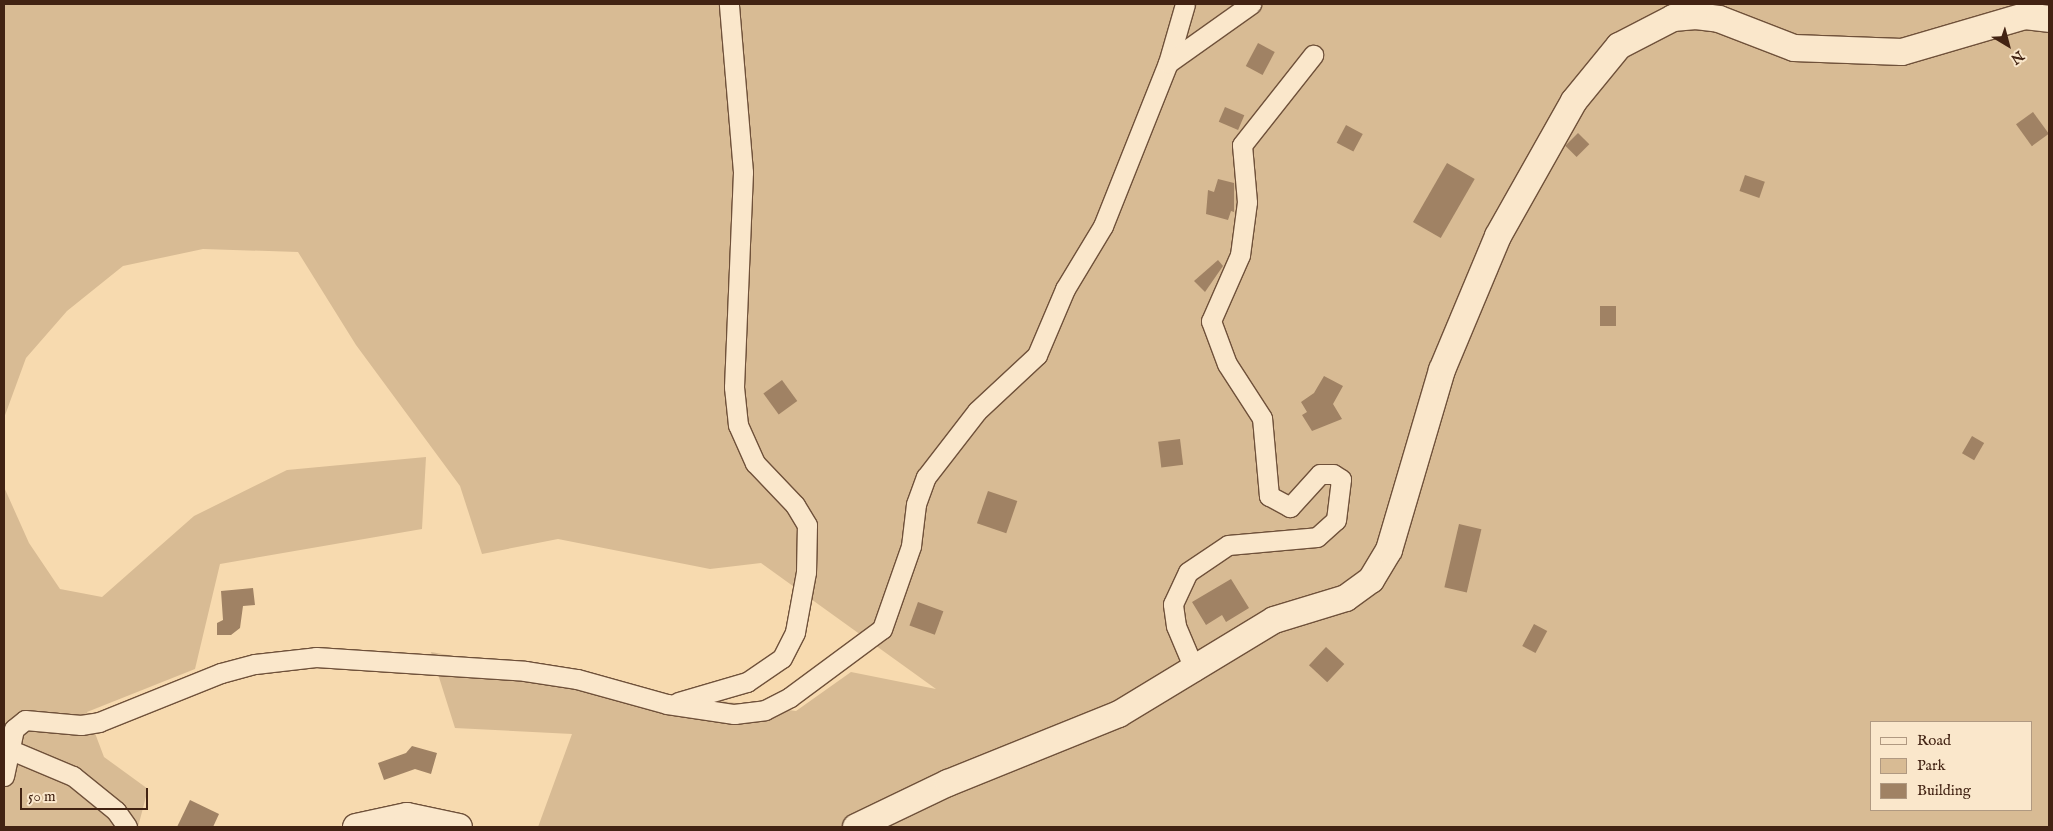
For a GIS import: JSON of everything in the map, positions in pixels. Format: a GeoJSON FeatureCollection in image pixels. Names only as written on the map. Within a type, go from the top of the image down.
{"type":"FeatureCollection","features":[{"type":"Feature","properties":{"kind":"main road"},"geometry":{"type":"LineString","coordinates":[[856,827],[955,780],[1119,714],[1195,671],[1274,620],[1346,598],[1381,567],[1442,370],[1498,236],[1574,101],[1619,46],[1656,24],[1696,16],[1719,18],[1794,48],[1902,52],[2024,16],[2049,19]]}},
{"type":"Feature","properties":{"kind":"main road"},"geometry":{"type":"LineString","coordinates":[[356,827],[407,816],[459,827]]}},
{"type":"Feature","properties":{"kind":"street"},"geometry":{"type":"LineString","coordinates":[[667,704],[726,691],[782,658],[795,632],[806,572],[807,525],[795,505],[755,464],[738,426],[734,386],[742,172],[729,4]]}},
{"type":"Feature","properties":{"kind":"street"},"geometry":{"type":"LineString","coordinates":[[4,776],[14,729],[25,720],[81,725],[100,722],[221,673],[255,664],[316,657],[525,671],[577,680],[667,704],[734,714],[764,710],[790,697],[882,629],[911,546],[916,504],[926,477],[977,411],[1037,355],[1065,289],[1103,226],[1168,64],[1185,4]]}},
{"type":"Feature","properties":{"kind":"street"},"geometry":{"type":"LineString","coordinates":[[1168,64],[1251,4]]}},
{"type":"Feature","properties":{"kind":"street"},"geometry":{"type":"LineString","coordinates":[[1195,671],[1176,626],[1173,604],[1188,572],[1228,545],[1317,537],[1336,520],[1341,478],[1333,474],[1320,474],[1290,507],[1269,496],[1262,418],[1227,364],[1211,321],[1240,255],[1248,202],[1242,145],[1313,55]]}},
{"type":"Feature","properties":{"kind":"street"},"geometry":{"type":"LineString","coordinates":[[11,750],[73,776],[116,811],[127,827]]}},
{"type":"Feature","properties":{"kind":"green space"},"geometry":{"type":"Polygon","coordinates":[[[4,4],[2049,4],[2049,827],[538,827],[572,734],[455,728],[431,652],[663,693],[796,711],[851,672],[936,689],[761,563],[710,569],[558,539],[482,554],[460,486],[356,345],[298,252],[203,249],[123,266],[67,311],[26,358],[4,418],[4,4]]]}},
{"type":"Feature","properties":{"kind":"green space"},"geometry":{"type":"Polygon","coordinates":[[[426,457],[422,529],[220,564],[195,669],[87,712],[104,757],[148,789],[138,827],[4,827],[4,487],[29,543],[60,589],[102,597],[194,516],[287,470],[426,457]]]}},
{"type":"Feature","properties":{"kind":"building"},"geometry":{"type":"Polygon","coordinates":[[[1258,43],[1275,52],[1263,75],[1246,66],[1258,43]]]}},
{"type":"Feature","properties":{"kind":"building"},"geometry":{"type":"Polygon","coordinates":[[[1225,107],[1244,115],[1238,130],[1219,122],[1225,107]]]}},
{"type":"Feature","properties":{"kind":"building"},"geometry":{"type":"Polygon","coordinates":[[[2033,112],[2049,134],[2032,146],[2016,124],[2033,112]]]}},
{"type":"Feature","properties":{"kind":"building"},"geometry":{"type":"Polygon","coordinates":[[[1346,125],[1363,134],[1353,152],[1337,143],[1346,125]]]}},
{"type":"Feature","properties":{"kind":"building"},"geometry":{"type":"Polygon","coordinates":[[[1578,133],[1589,144],[1577,157],[1565,146],[1578,133]]]}},
{"type":"Feature","properties":{"kind":"building"},"geometry":{"type":"Polygon","coordinates":[[[1447,163],[1475,179],[1441,238],[1413,222],[1447,163]]]}},
{"type":"Feature","properties":{"kind":"building"},"geometry":{"type":"Polygon","coordinates":[[[1745,175],[1765,182],[1759,198],[1739,191],[1745,175]]]}},
{"type":"Feature","properties":{"kind":"building"},"geometry":{"type":"Polygon","coordinates":[[[1218,179],[1234,183],[1234,212],[1231,211],[1228,220],[1206,214],[1208,190],[1214,192],[1218,179]]]}},
{"type":"Feature","properties":{"kind":"building"},"geometry":{"type":"Polygon","coordinates":[[[1218,260],[1223,266],[1205,292],[1194,281],[1218,260]]]}},
{"type":"Feature","properties":{"kind":"building"},"geometry":{"type":"Polygon","coordinates":[[[1600,306],[1616,306],[1616,326],[1600,326],[1600,306]]]}},
{"type":"Feature","properties":{"kind":"building"},"geometry":{"type":"Polygon","coordinates":[[[1324,376],[1343,386],[1333,404],[1342,419],[1312,431],[1302,415],[1307,412],[1301,402],[1314,393],[1324,376]]]}},
{"type":"Feature","properties":{"kind":"building"},"geometry":{"type":"Polygon","coordinates":[[[782,380],[797,401],[779,415],[763,394],[782,380]]]}},
{"type":"Feature","properties":{"kind":"building"},"geometry":{"type":"Polygon","coordinates":[[[1972,436],[1984,443],[1974,460],[1962,453],[1972,436]]]}},
{"type":"Feature","properties":{"kind":"building"},"geometry":{"type":"Polygon","coordinates":[[[1180,439],[1183,465],[1161,467],[1158,442],[1180,439]]]}},
{"type":"Feature","properties":{"kind":"building"},"geometry":{"type":"Polygon","coordinates":[[[988,491],[1017,501],[1006,533],[977,523],[988,491]]]}},
{"type":"Feature","properties":{"kind":"building"},"geometry":{"type":"Polygon","coordinates":[[[1459,524],[1481,529],[1467,593],[1444,587],[1459,524]]]}},
{"type":"Feature","properties":{"kind":"building"},"geometry":{"type":"Polygon","coordinates":[[[1231,579],[1249,608],[1226,622],[1222,615],[1206,625],[1192,602],[1231,579]]]}},
{"type":"Feature","properties":{"kind":"building"},"geometry":{"type":"Polygon","coordinates":[[[253,588],[255,605],[243,606],[240,628],[231,635],[217,635],[217,623],[223,620],[221,591],[253,588]]]}},
{"type":"Feature","properties":{"kind":"building"},"geometry":{"type":"Polygon","coordinates":[[[918,602],[943,611],[935,635],[909,625],[918,602]]]}},
{"type":"Feature","properties":{"kind":"building"},"geometry":{"type":"Polygon","coordinates":[[[1534,624],[1547,631],[1536,653],[1522,646],[1534,624]]]}},
{"type":"Feature","properties":{"kind":"building"},"geometry":{"type":"Polygon","coordinates":[[[1326,647],[1344,664],[1327,682],[1309,665],[1326,647]]]}},
{"type":"Feature","properties":{"kind":"building"},"geometry":{"type":"Polygon","coordinates":[[[412,746],[437,753],[431,774],[415,769],[384,780],[378,763],[406,753],[412,746]]]}},
{"type":"Feature","properties":{"kind":"building"},"geometry":{"type":"Polygon","coordinates":[[[190,800],[219,814],[213,827],[177,827],[190,800]]]}}]}
